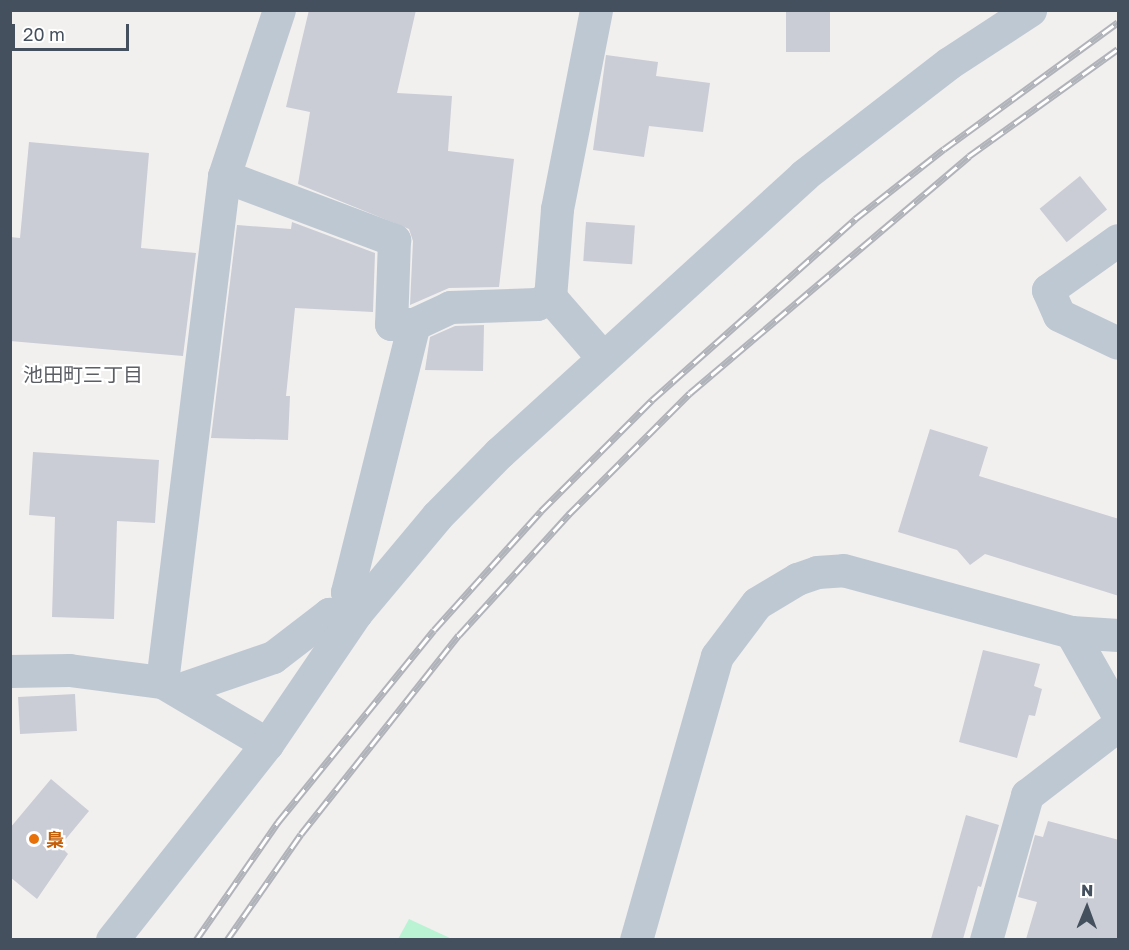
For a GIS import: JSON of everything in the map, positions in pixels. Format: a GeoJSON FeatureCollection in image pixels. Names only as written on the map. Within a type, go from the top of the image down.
{"type":"FeatureCollection","features":[{"type":"Feature","properties":{"kind":"street"},"geometry":{"type":"LineString","coordinates":[[171,685],[224,176],[279,10]]}},
{"type":"Feature","properties":{"kind":"street"},"geometry":{"type":"LineString","coordinates":[[596,10],[557,209],[550,297],[603,358]]}},
{"type":"Feature","properties":{"kind":"street"},"geometry":{"type":"LineString","coordinates":[[112,939],[267,744],[353,617],[437,516],[565,389],[603,358],[804,175],[949,63],[1030,10]]}},
{"type":"Feature","properties":{"kind":"street"},"geometry":{"type":"LineString","coordinates":[[224,176],[394,240],[391,324],[414,324],[450,307],[537,303],[550,297]]}},
{"type":"Feature","properties":{"kind":"street"},"geometry":{"type":"LineString","coordinates":[[1119,240],[1048,290],[1059,315],[1119,343]]}},
{"type":"Feature","properties":{"kind":"street"},"geometry":{"type":"LineString","coordinates":[[353,617],[347,592],[414,324]]}},
{"type":"Feature","properties":{"kind":"street"},"geometry":{"type":"LineString","coordinates":[[636,939],[717,656],[757,603],[797,579],[817,572],[843,570],[1071,632],[1119,635]]}},
{"type":"Feature","properties":{"kind":"street"},"geometry":{"type":"LineString","coordinates":[[171,685],[273,657],[329,614],[353,617]]}},
{"type":"Feature","properties":{"kind":"street"},"geometry":{"type":"LineString","coordinates":[[1071,632],[1119,715]]}},
{"type":"Feature","properties":{"kind":"street"},"geometry":{"type":"LineString","coordinates":[[10,671],[69,670],[171,685],[267,744]]}},
{"type":"Feature","properties":{"kind":"street"},"geometry":{"type":"LineString","coordinates":[[986,939],[1027,795],[1119,725]]}},
{"type":"Feature","properties":{"kind":"green space"},"geometry":{"type":"Polygon","coordinates":[[[409,919],[452,939],[398,939],[409,919]]]}},
{"type":"Feature","properties":{"kind":"building"},"geometry":{"type":"Polygon","coordinates":[[[309,10],[416,10],[397,93],[452,96],[448,151],[514,159],[499,287],[449,288],[410,305],[413,241],[409,229],[298,184],[310,112],[286,107],[309,10]]]}},
{"type":"Feature","properties":{"kind":"building"},"geometry":{"type":"Polygon","coordinates":[[[786,10],[830,10],[830,52],[786,52],[786,10]]]}},
{"type":"Feature","properties":{"kind":"building"},"geometry":{"type":"Polygon","coordinates":[[[606,55],[658,62],[656,76],[710,83],[703,132],[649,126],[644,157],[593,150],[606,55]]]}},
{"type":"Feature","properties":{"kind":"building"},"geometry":{"type":"Polygon","coordinates":[[[29,142],[149,153],[141,248],[196,253],[183,356],[10,341],[10,237],[20,238],[29,142]]]}},
{"type":"Feature","properties":{"kind":"building"},"geometry":{"type":"Polygon","coordinates":[[[1080,176],[1107,209],[1067,242],[1040,209],[1080,176]]]}},
{"type":"Feature","properties":{"kind":"building"},"geometry":{"type":"Polygon","coordinates":[[[292,222],[375,253],[373,312],[295,308],[286,396],[290,396],[288,440],[211,438],[237,225],[291,229],[292,222]]]}},
{"type":"Feature","properties":{"kind":"building"},"geometry":{"type":"Polygon","coordinates":[[[586,222],[635,225],[632,264],[583,261],[586,222]]]}},
{"type":"Feature","properties":{"kind":"building"},"geometry":{"type":"Polygon","coordinates":[[[484,325],[483,371],[425,370],[430,337],[455,326],[484,325]]]}},
{"type":"Feature","properties":{"kind":"building"},"geometry":{"type":"Polygon","coordinates":[[[930,429],[988,447],[979,476],[1119,519],[1119,596],[985,554],[970,565],[957,550],[898,532],[930,429]]]}},
{"type":"Feature","properties":{"kind":"building"},"geometry":{"type":"Polygon","coordinates":[[[33,452],[159,460],[155,523],[117,521],[114,619],[52,617],[55,517],[29,515],[33,452]]]}},
{"type":"Feature","properties":{"kind":"building"},"geometry":{"type":"Polygon","coordinates":[[[983,650],[1040,664],[1034,686],[1042,689],[1035,716],[1029,715],[1017,758],[959,742],[983,650]]]}},
{"type":"Feature","properties":{"kind":"building"},"geometry":{"type":"Polygon","coordinates":[[[75,694],[77,731],[20,734],[18,697],[75,694]]]}},
{"type":"Feature","properties":{"kind":"building"},"geometry":{"type":"Polygon","coordinates":[[[51,779],[89,811],[60,846],[68,854],[37,899],[10,877],[10,828],[51,779]]]}},
{"type":"Feature","properties":{"kind":"building"},"geometry":{"type":"Polygon","coordinates":[[[966,815],[999,825],[963,939],[931,939],[966,815]]]}},
{"type":"Feature","properties":{"kind":"building"},"geometry":{"type":"Polygon","coordinates":[[[1048,821],[1119,840],[1119,939],[1026,939],[1037,902],[1018,897],[1035,835],[1043,837],[1048,821]]]}},
{"type":"Feature","properties":{"kind":"railway"},"geometry":{"type":"LineString","coordinates":[[196,940],[278,822],[434,630],[541,511],[652,400],[855,219],[944,149],[1118,22]]}},
{"type":"Feature","properties":{"kind":"railway"},"geometry":{"type":"LineString","coordinates":[[227,940],[301,834],[459,635],[569,514],[690,393],[969,156],[1118,49]]}},
{"type":"Feature","properties":{"kind":"place","name":"梟"},"geometry":{"type":"Point","coordinates":[34,839]}},
{"type":"Feature","properties":{"kind":"district","name":"池田町三丁目"},"geometry":{"type":"Point","coordinates":[83,374]}}]}
